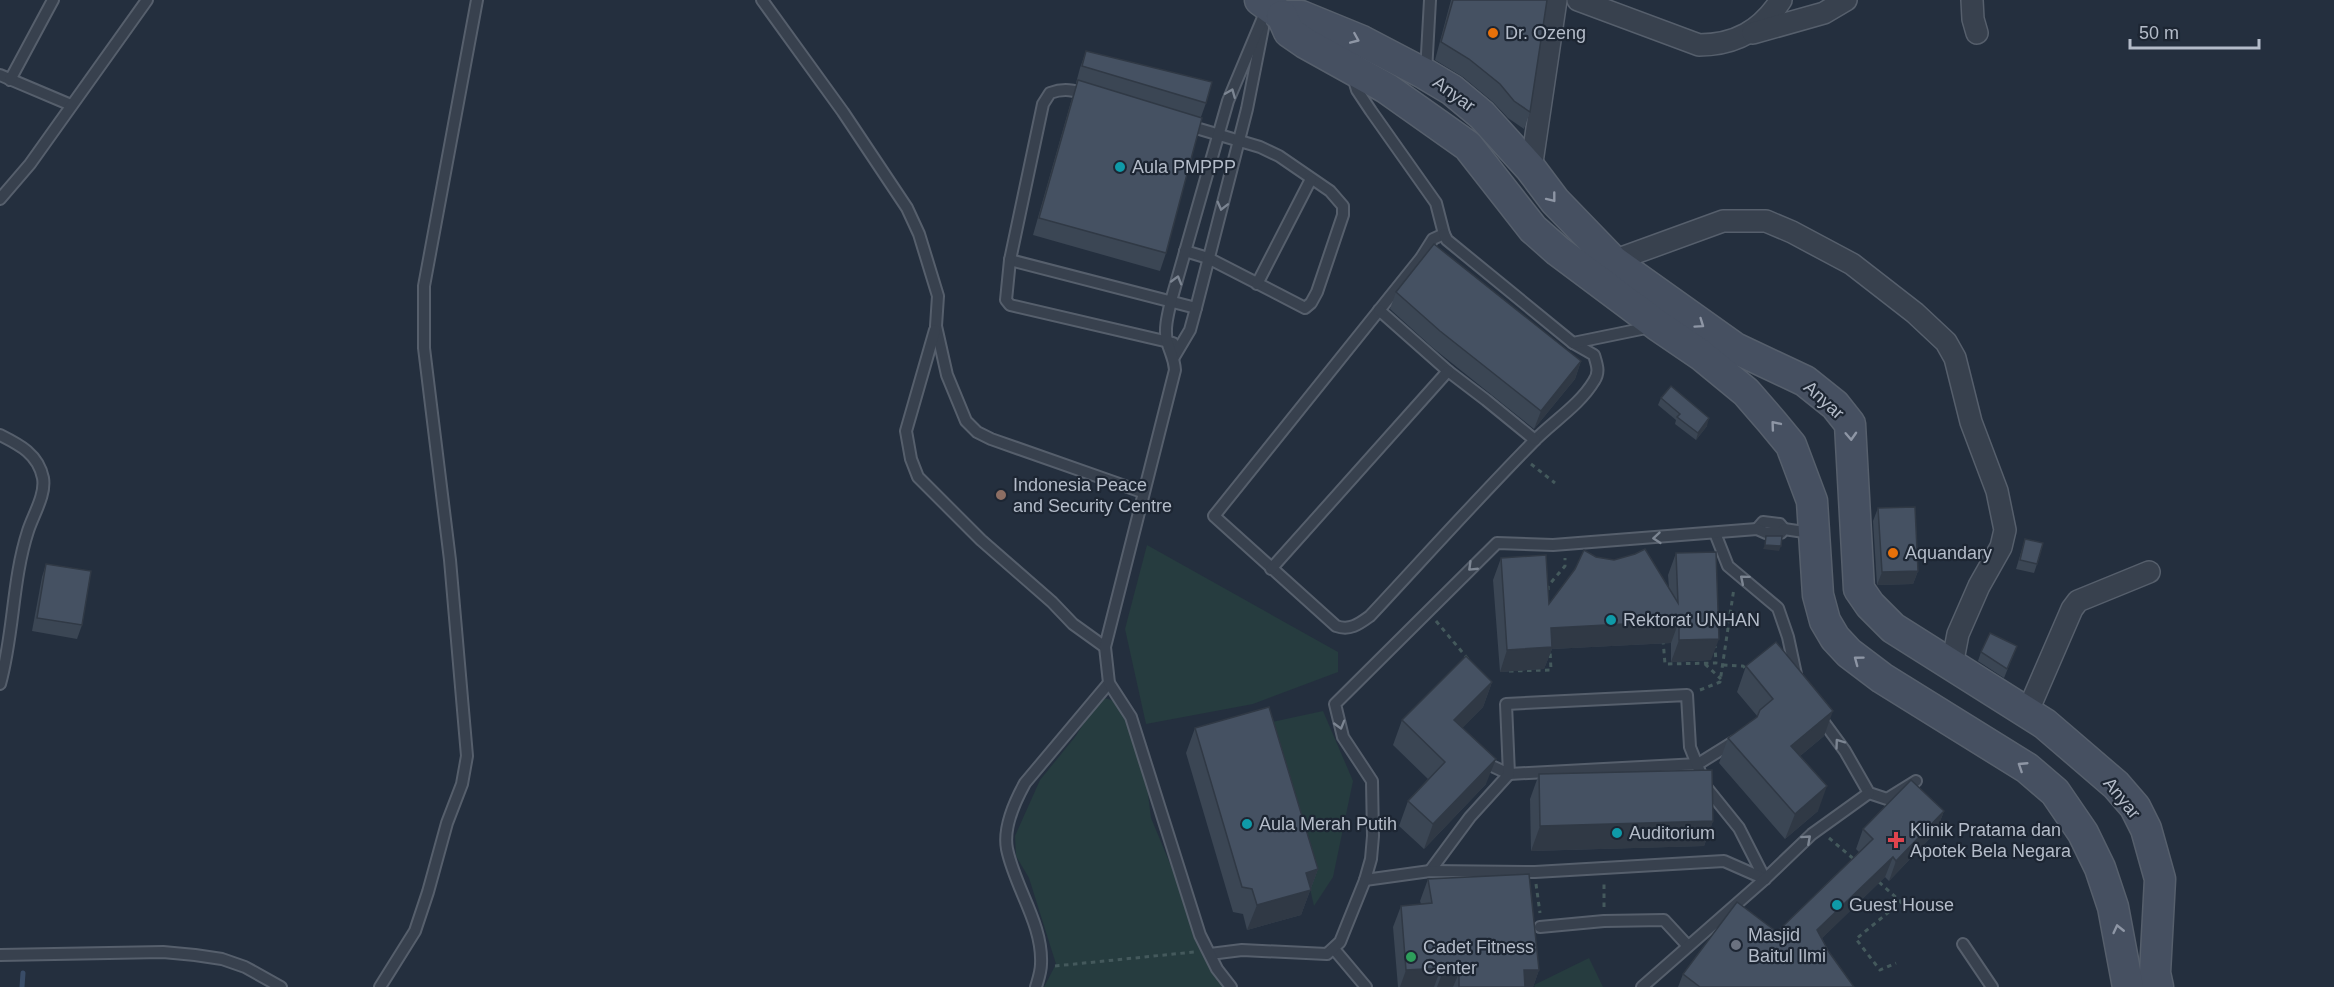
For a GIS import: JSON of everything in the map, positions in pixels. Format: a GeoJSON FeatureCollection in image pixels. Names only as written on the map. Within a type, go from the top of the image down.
{"type":"FeatureCollection","features":[{"type":"Feature","properties":{"kind":"street"},"geometry":{"type":"LineString","coordinates":[[1531,169],[1556,0]]}},
{"type":"Feature","properties":{"kind":"street"},"geometry":{"type":"LineString","coordinates":[[1578,0],[1699,45],[1719,44],[1824,13],[1846,0]]}},
{"type":"Feature","properties":{"kind":"street"},"geometry":{"type":"LineString","coordinates":[[1750,34],[1781,0]]}},
{"type":"Feature","properties":{"kind":"street"},"geometry":{"type":"LineString","coordinates":[[1972,0],[1973,19],[1977,33]]}},
{"type":"Feature","properties":{"kind":"street","name":"Anyar"},"geometry":{"type":"LineString","coordinates":[[1275,14],[1300,16],[1362,41],[1452,90],[1482,115],[1531,169],[1555,201],[1613,261],[1735,348],[1805,381],[1835,405],[1850,424],[1859,589],[1870,605],[1893,628],[2046,724],[2116,785],[2135,807],[2146,829],[2160,879],[2155,973],[2158,987]]}},
{"type":"Feature","properties":{"kind":"street","name":"Anyar"},"geometry":{"type":"LineString","coordinates":[[1275,14],[1350,68],[1386,88],[1467,146],[1533,229],[1558,251],[1701,355],[1746,392],[1791,445],[1812,501],[1818,595],[1825,621],[1835,638],[1849,653],[1882,678],[2026,768],[2055,792],[2068,809],[2100,868],[2113,907],[2128,987]]}},
{"type":"Feature","properties":{"kind":"street"},"geometry":{"type":"LineString","coordinates":[[1613,261],[1723,221],[1766,221],[1802,236],[1852,264],[1915,313],[1946,342],[1955,358],[1971,422],[1997,491],[2005,530],[2001,547],[1979,586],[1958,633],[1952,665]]}},
{"type":"Feature","properties":{"kind":"street"},"geometry":{"type":"LineString","coordinates":[[1815,534],[1856,532]]}},
{"type":"Feature","properties":{"kind":"street"},"geometry":{"type":"LineString","coordinates":[[2027,713],[2072,609],[2078,601],[2085,596],[2149,572]]}},
{"type":"Feature","properties":{"kind":"lane"},"geometry":{"type":"LineString","coordinates":[[53,0],[5,78],[71,105]]}},
{"type":"Feature","properties":{"kind":"lane"},"geometry":{"type":"LineString","coordinates":[[0,199],[30,164],[147,0]]}},
{"type":"Feature","properties":{"kind":"lane"},"geometry":{"type":"LineString","coordinates":[[380,987],[415,931],[447,824],[462,784],[467,756],[450,560],[424,348],[423,286],[477,0]]}},
{"type":"Feature","properties":{"kind":"lane"},"geometry":{"type":"LineString","coordinates":[[762,0],[843,112],[907,208],[919,234],[938,296],[936,326],[906,431],[911,459],[918,477],[981,540],[1052,602],[1073,624],[1105,647]]}},
{"type":"Feature","properties":{"kind":"lane"},"geometry":{"type":"LineString","coordinates":[[1425,74],[1430,0]]}},
{"type":"Feature","properties":{"kind":"lane"},"geometry":{"type":"LineString","coordinates":[[1231,987],[1216,969],[1200,935],[1131,717],[1109,683],[1105,647],[1174,370],[1174,357],[1167,342],[1171,302],[1228,101],[1275,14]]}},
{"type":"Feature","properties":{"kind":"lane"},"geometry":{"type":"LineString","coordinates":[[1174,357],[1182,345],[1196,308],[1238,140],[1275,14]]}},
{"type":"Feature","properties":{"kind":"lane"},"geometry":{"type":"LineString","coordinates":[[1350,68],[1361,96],[1436,203],[1447,240],[1573,343],[1594,355],[1598,369],[1594,381],[1568,411],[1535,440],[1370,616],[1358,625],[1348,628],[1335,626],[1214,516],[1433,239],[1444,234]]}},
{"type":"Feature","properties":{"kind":"lane"},"geometry":{"type":"LineString","coordinates":[[1103,99],[1069,89],[1050,93],[1047,98],[1041,115],[1010,260],[1006,300],[1010,305],[1182,345]]}},
{"type":"Feature","properties":{"kind":"lane"},"geometry":{"type":"LineString","coordinates":[[1172,120],[1260,147],[1279,156],[1330,191],[1342,206],[1343,214],[1317,292],[1305,308],[1208,258],[1185,251]]}},
{"type":"Feature","properties":{"kind":"lane"},"geometry":{"type":"LineString","coordinates":[[1257,284],[1311,179]]}},
{"type":"Feature","properties":{"kind":"lane"},"geometry":{"type":"LineString","coordinates":[[1010,260],[1196,308]]}},
{"type":"Feature","properties":{"kind":"lane"},"geometry":{"type":"LineString","coordinates":[[1379,310],[1448,371],[1535,440]]}},
{"type":"Feature","properties":{"kind":"lane"},"geometry":{"type":"LineString","coordinates":[[1573,343],[1657,325]]}},
{"type":"Feature","properties":{"kind":"lane"},"geometry":{"type":"LineString","coordinates":[[936,326],[947,375],[966,421],[977,432],[1142,492]]}},
{"type":"Feature","properties":{"kind":"lane"},"geometry":{"type":"LineString","coordinates":[[1271,569],[1448,371]]}},
{"type":"Feature","properties":{"kind":"lane"},"geometry":{"type":"LineString","coordinates":[[0,435],[27,448],[43,479],[42,491],[23,552],[7,658],[0,684]]}},
{"type":"Feature","properties":{"kind":"lane"},"geometry":{"type":"LineString","coordinates":[[1209,953],[1242,950],[1327,954],[1340,942],[1365,880],[1373,836],[1372,782],[1343,737],[1335,704],[1497,543],[1553,545],[1757,529],[1766,533],[1780,533],[1784,529],[1815,534]]}},
{"type":"Feature","properties":{"kind":"lane"},"geometry":{"type":"LineString","coordinates":[[1715,533],[1728,566],[1778,608],[1794,660],[1797,684],[1804,693]]}},
{"type":"Feature","properties":{"kind":"lane"},"geometry":{"type":"LineString","coordinates":[[1036,987],[1040,968],[1038,939],[1007,848],[1009,822],[1016,799],[1025,783],[1109,683]]}},
{"type":"Feature","properties":{"kind":"lane"},"geometry":{"type":"LineString","coordinates":[[1430,871],[1470,817],[1509,774],[1506,704],[1687,695],[1690,747],[1706,787],[1739,828],[1765,879]]}},
{"type":"Feature","properties":{"kind":"lane"},"geometry":{"type":"LineString","coordinates":[[1816,711],[1845,751],[1869,792],[1887,799],[1916,781]]}},
{"type":"Feature","properties":{"kind":"lane"},"geometry":{"type":"LineString","coordinates":[[1478,759],[1509,774],[1698,764],[1744,736]]}},
{"type":"Feature","properties":{"kind":"lane"},"geometry":{"type":"LineString","coordinates":[[1642,987],[1765,879],[1818,829],[1869,792]]}},
{"type":"Feature","properties":{"kind":"lane"},"geometry":{"type":"LineString","coordinates":[[1365,880],[1430,871],[1535,872],[1724,861],[1765,879]]}},
{"type":"Feature","properties":{"kind":"lane"},"geometry":{"type":"LineString","coordinates":[[1540,927],[1604,921],[1664,920],[1688,946]]}},
{"type":"Feature","properties":{"kind":"lane"},"geometry":{"type":"LineString","coordinates":[[1963,944],[1992,987]]}},
{"type":"Feature","properties":{"kind":"lane"},"geometry":{"type":"LineString","coordinates":[[1334,949],[1366,987]]}},
{"type":"Feature","properties":{"kind":"lane"},"geometry":{"type":"LineString","coordinates":[[0,956],[163,952],[195,955],[222,959],[245,967],[281,987]]}},
{"type":"Feature","properties":{"kind":"path"},"geometry":{"type":"LineString","coordinates":[[1520,456],[1555,483]]}},
{"type":"Feature","properties":{"kind":"path"},"geometry":{"type":"LineString","coordinates":[[1548,598],[1548,586],[1565,566]]}},
{"type":"Feature","properties":{"kind":"path"},"geometry":{"type":"LineString","coordinates":[[1687,695],[1720,682],[1734,586],[1741,577]]}},
{"type":"Feature","properties":{"kind":"path"},"geometry":{"type":"LineString","coordinates":[[1715,631],[1714,620],[1729,619]]}},
{"type":"Feature","properties":{"kind":"path"},"geometry":{"type":"LineString","coordinates":[[1444,630],[1472,664]]}},
{"type":"Feature","properties":{"kind":"path"},"geometry":{"type":"LineString","coordinates":[[1663,630],[1665,664],[1716,663],[1715,641]]}},
{"type":"Feature","properties":{"kind":"path"},"geometry":{"type":"LineString","coordinates":[[1509,671],[1551,670],[1550,646]]}},
{"type":"Feature","properties":{"kind":"path"},"geometry":{"type":"LineString","coordinates":[[1705,664],[1721,679]]}},
{"type":"Feature","properties":{"kind":"path"},"geometry":{"type":"LineString","coordinates":[[1722,665],[1743,666],[1749,672]]}},
{"type":"Feature","properties":{"kind":"path"},"geometry":{"type":"LineString","coordinates":[[1818,829],[1862,867]]}},
{"type":"Feature","properties":{"kind":"path"},"geometry":{"type":"LineString","coordinates":[[1604,867],[1604,921]]}},
{"type":"Feature","properties":{"kind":"path"},"geometry":{"type":"LineString","coordinates":[[1871,875],[1901,902],[1856,939],[1880,970],[1896,963]]}},
{"type":"Feature","properties":{"kind":"path"},"geometry":{"type":"LineString","coordinates":[[1040,968],[1209,953]]}},
{"type":"Feature","properties":{"kind":"green space"},"geometry":{"type":"Polygon","coordinates":[[[1147,545],[1338,652],[1338,672],[1253,704],[1146,724],[1125,629],[1147,545]]]}},
{"type":"Feature","properties":{"kind":"green space"},"geometry":{"type":"Polygon","coordinates":[[[1101,697],[1115,701],[1143,754],[1151,818],[1214,969],[1224,987],[1044,987],[1056,964],[1029,878],[1016,856],[1015,836],[1040,780],[1075,737],[1101,697]]]}},
{"type":"Feature","properties":{"kind":"green space"},"geometry":{"type":"Polygon","coordinates":[[[1323,711],[1353,781],[1333,877],[1314,906],[1272,722],[1323,711]]]}},
{"type":"Feature","properties":{"kind":"green space"},"geometry":{"type":"Polygon","coordinates":[[[1589,958],[1603,987],[1535,987],[1534,985],[1589,958]]]}},
{"type":"Feature","properties":{"kind":"building","name":"Dr. Ozeng"},"geometry":{"type":"Polygon","coordinates":[[[1453,0],[1547,0],[1530,112],[1514,101],[1500,84],[1469,59],[1441,42],[1453,0]]]}},
{"type":"Feature","properties":{"kind":"building"},"geometry":{"type":"Polygon","coordinates":[[[1086,51],[1212,82],[1206,103],[1082,66],[1086,51]]]}},
{"type":"Feature","properties":{"kind":"building","name":"Aula PMPPP"},"geometry":{"type":"Polygon","coordinates":[[[1078,80],[1202,118],[1166,253],[1039,218],[1078,80]]]}},
{"type":"Feature","properties":{"kind":"building"},"geometry":{"type":"Polygon","coordinates":[[[1434,244],[1581,361],[1541,411],[1440,331],[1396,292],[1434,244]]]}},
{"type":"Feature","properties":{"kind":"building"},"geometry":{"type":"Polygon","coordinates":[[[1671,386],[1709,418],[1698,433],[1677,417],[1680,414],[1661,398],[1671,386]]]}},
{"type":"Feature","properties":{"kind":"building","name":"Aquandary"},"geometry":{"type":"Polygon","coordinates":[[[1915,507],[1918,571],[1882,572],[1878,508],[1915,507]]]}},
{"type":"Feature","properties":{"kind":"building"},"geometry":{"type":"Polygon","coordinates":[[[1766,536],[1782,536],[1781,546],[1765,545],[1766,536]]]}},
{"type":"Feature","properties":{"kind":"building"},"geometry":{"type":"Polygon","coordinates":[[[2025,539],[2043,543],[2037,564],[2020,560],[2025,539]]]}},
{"type":"Feature","properties":{"kind":"building"},"geometry":{"type":"Polygon","coordinates":[[[1645,549],[1678,603],[1676,553],[1716,552],[1719,639],[1679,640],[1679,621],[1551,628],[1552,647],[1507,650],[1501,558],[1546,555],[1549,604],[1575,569],[1584,550],[1596,557],[1614,560],[1645,549]]]}},
{"type":"Feature","properties":{"kind":"building"},"geometry":{"type":"Polygon","coordinates":[[[46,564],[91,571],[82,625],[37,618],[46,564]]]}},
{"type":"Feature","properties":{"kind":"building"},"geometry":{"type":"Polygon","coordinates":[[[1990,633],[2017,646],[2007,669],[1981,652],[1990,633]]]}},
{"type":"Feature","properties":{"kind":"building"},"geometry":{"type":"Polygon","coordinates":[[[1776,642],[1833,711],[1791,746],[1827,786],[1795,814],[1728,738],[1757,717],[1760,710],[1773,699],[1746,666],[1776,642]]]}},
{"type":"Feature","properties":{"kind":"building"},"geometry":{"type":"Polygon","coordinates":[[[1466,656],[1492,682],[1454,720],[1496,759],[1433,824],[1408,801],[1445,762],[1402,720],[1466,656]]]}},
{"type":"Feature","properties":{"kind":"building","name":"Aula Merah Putih"},"geometry":{"type":"Polygon","coordinates":[[[1269,707],[1318,869],[1306,873],[1311,890],[1257,905],[1252,889],[1242,887],[1195,728],[1269,707]]]}},
{"type":"Feature","properties":{"kind":"building"},"geometry":{"type":"Polygon","coordinates":[[[1712,770],[1713,821],[1540,826],[1539,774],[1712,770]]]}},
{"type":"Feature","properties":{"kind":"building"},"geometry":{"type":"Polygon","coordinates":[[[1911,780],[1944,811],[1896,861],[1893,857],[1817,930],[1829,952],[1854,987],[1700,987],[1683,974],[1737,902],[1777,932],[1873,839],[1863,829],[1911,780]]]}},
{"type":"Feature","properties":{"kind":"building"},"geometry":{"type":"Polygon","coordinates":[[[1529,874],[1539,970],[1524,970],[1525,987],[1459,987],[1459,973],[1442,974],[1441,968],[1406,970],[1401,906],[1432,903],[1428,879],[1529,874]]]}},
{"type":"Feature","properties":{"kind":"waterway"},"geometry":{"type":"LineString","coordinates":[[22,987],[23,973]]}},
{"type":"Feature","properties":{"kind":"place","name":"Dr. Ozeng"},"geometry":{"type":"Point","coordinates":[1493,33]}},
{"type":"Feature","properties":{"kind":"place","name":"Aula PMPPP"},"geometry":{"type":"Point","coordinates":[1120,167]}},
{"type":"Feature","properties":{"kind":"place","name":"Indonesia Peace and Security Centre"},"geometry":{"type":"Point","coordinates":[1001,495]}},
{"type":"Feature","properties":{"kind":"place","name":"Aquandary"},"geometry":{"type":"Point","coordinates":[1893,553]}},
{"type":"Feature","properties":{"kind":"place","name":"Rektorat UNHAN"},"geometry":{"type":"Point","coordinates":[1611,620]}},
{"type":"Feature","properties":{"kind":"place","name":"Aula Merah Putih"},"geometry":{"type":"Point","coordinates":[1247,824]}},
{"type":"Feature","properties":{"kind":"place","name":"Auditorium"},"geometry":{"type":"Point","coordinates":[1617,833]}},
{"type":"Feature","properties":{"kind":"place","name":"Klinik Pratama dan Apotek Bela Negara"},"geometry":{"type":"Point","coordinates":[1896,840]}},
{"type":"Feature","properties":{"kind":"place","name":"Guest House"},"geometry":{"type":"Point","coordinates":[1837,905]}},
{"type":"Feature","properties":{"kind":"place","name":"Masjid Baitul Ilmi"},"geometry":{"type":"Point","coordinates":[1736,945]}},
{"type":"Feature","properties":{"kind":"place","name":"Cadet Fitness Center"},"geometry":{"type":"Point","coordinates":[1411,957]}}]}
